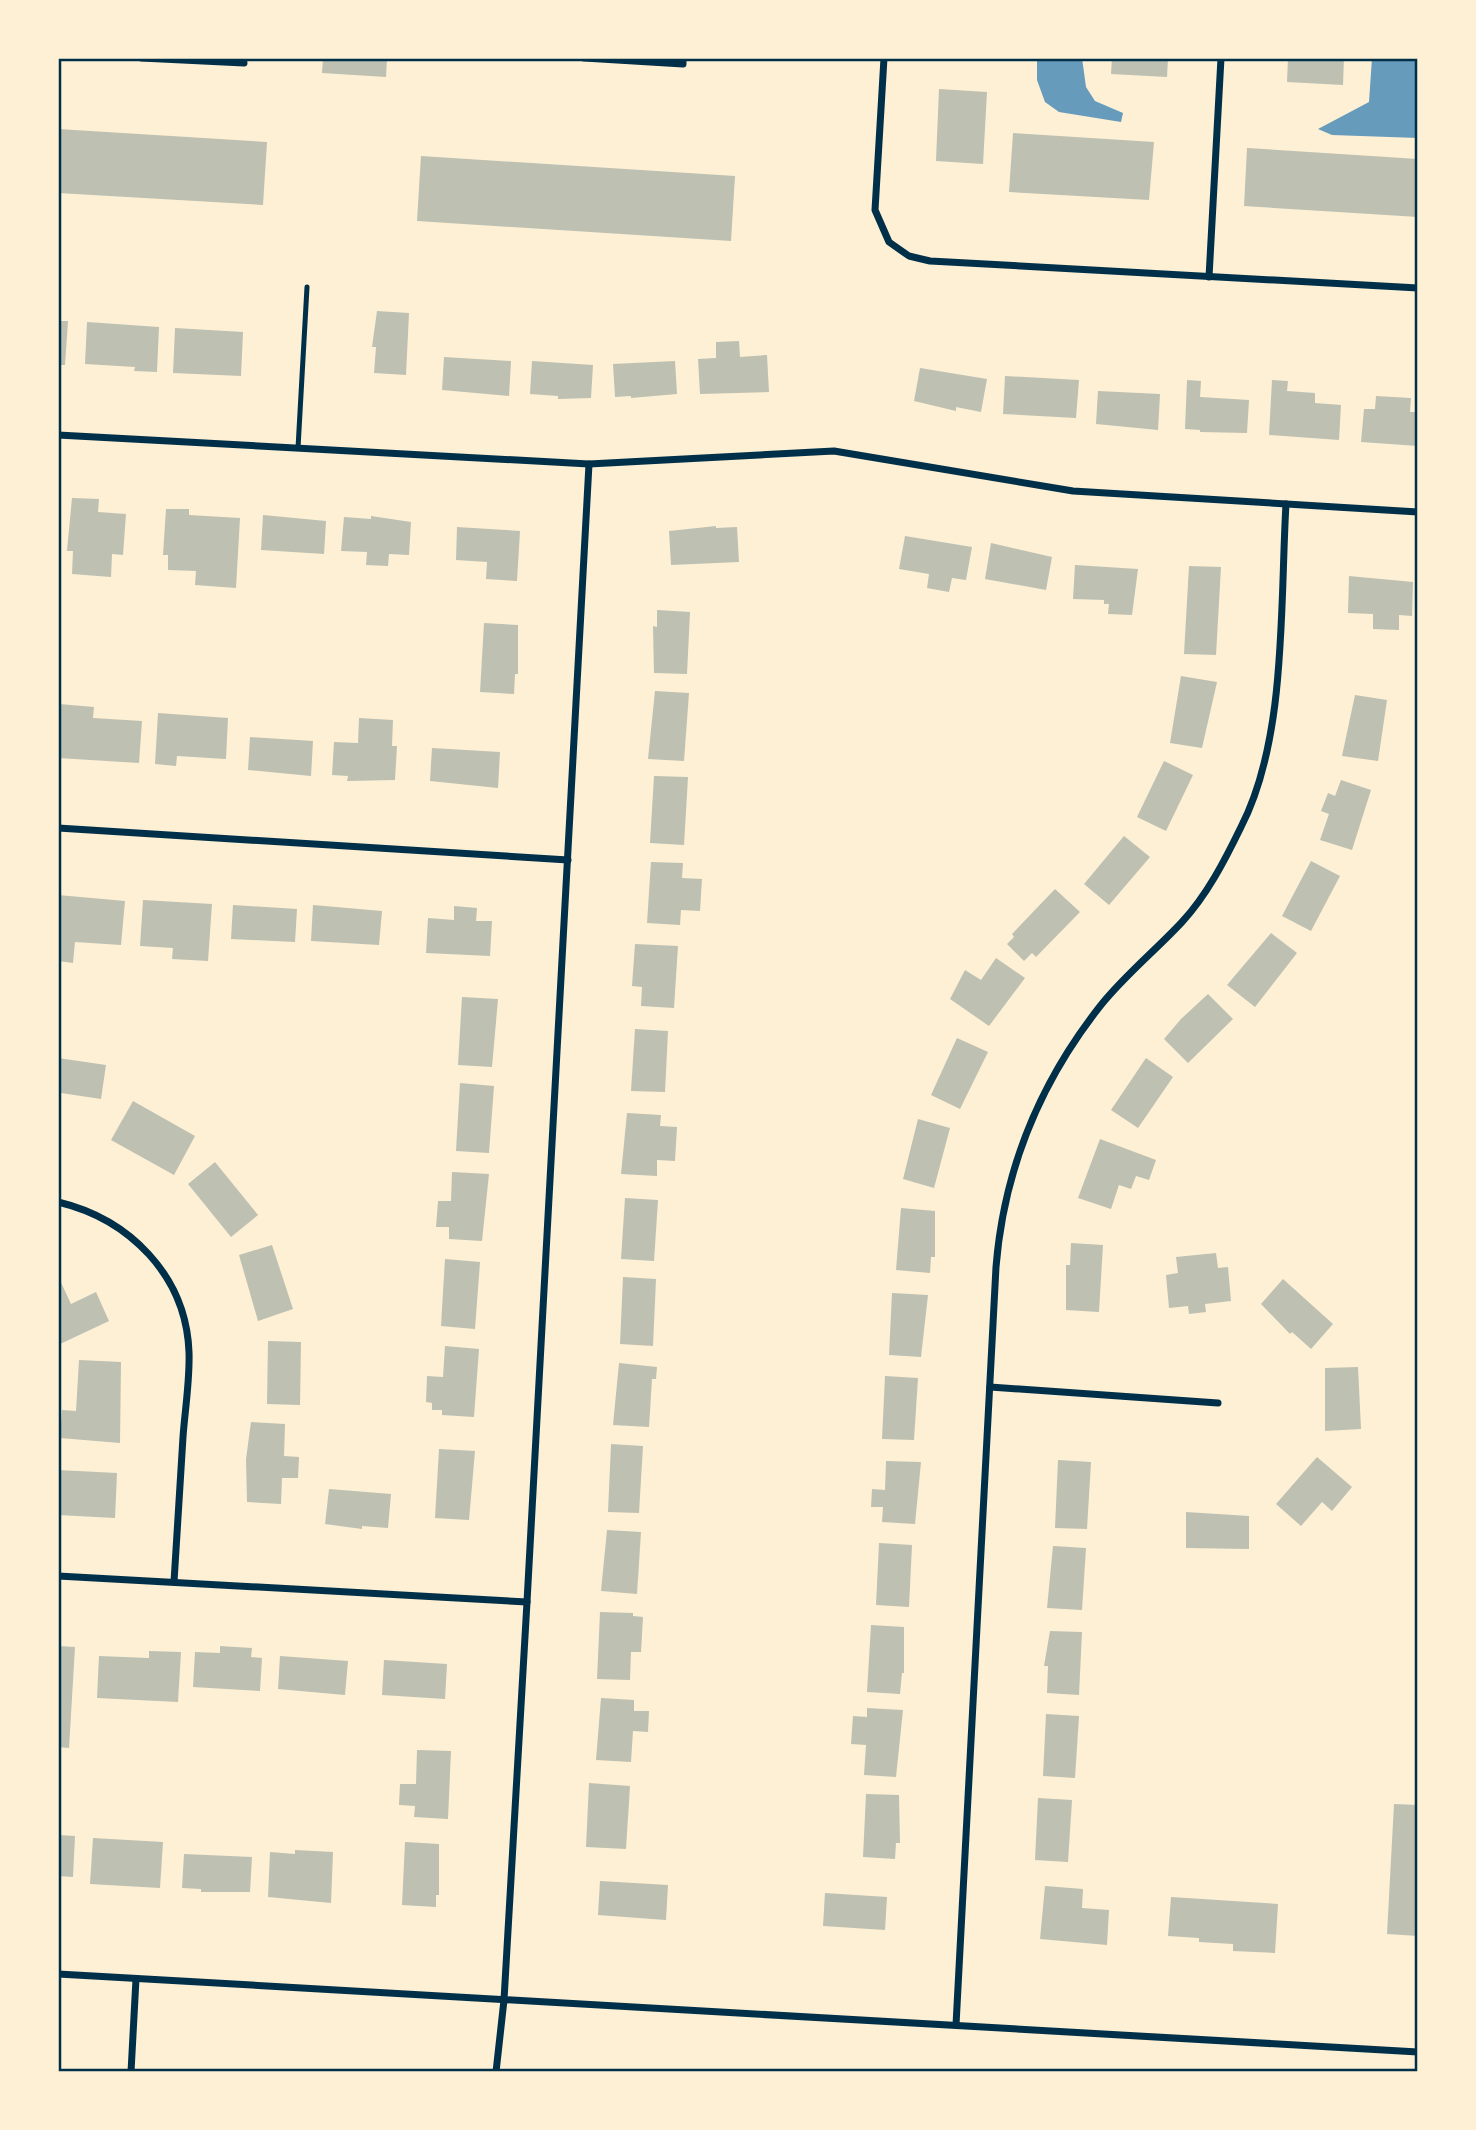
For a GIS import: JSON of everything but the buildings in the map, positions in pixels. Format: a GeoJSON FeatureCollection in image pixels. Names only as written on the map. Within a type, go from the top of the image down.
{"type":"FeatureCollection","features":[{"type":"Feature","properties":{"kind":"street"},"geometry":{"type":"LineString","coordinates":[[141,58],[244,63]]}},
{"type":"Feature","properties":{"kind":"street"},"geometry":{"type":"LineString","coordinates":[[584,58],[683,64],[683,58]]}},
{"type":"Feature","properties":{"kind":"street"},"geometry":{"type":"LineString","coordinates":[[884,58],[875,210],[884,234],[893,246],[909,256],[930,261],[1418,288]]}},
{"type":"Feature","properties":{"kind":"street"},"geometry":{"type":"LineString","coordinates":[[1209,277],[1221,58]]}},
{"type":"Feature","properties":{"kind":"street"},"geometry":{"type":"LineString","coordinates":[[58,435],[589,464],[834,451],[1073,491],[1418,512]]}},
{"type":"Feature","properties":{"kind":"street"},"geometry":{"type":"LineString","coordinates":[[496,2072],[504,2000],[589,464]]}},
{"type":"Feature","properties":{"kind":"street"},"geometry":{"type":"LineString","coordinates":[[956,2025],[996,1266],[1002,1215],[1018,1152],[1044,1091],[1101,1005],[1185,919],[1209,887],[1241,828],[1260,778],[1274,713],[1286,504]]}},
{"type":"Feature","properties":{"kind":"street"},"geometry":{"type":"LineString","coordinates":[[58,828],[568,860]]}},
{"type":"Feature","properties":{"kind":"street"},"geometry":{"type":"LineString","coordinates":[[58,1202],[96,1214],[130,1235],[150,1254],[163,1273],[181,1312],[189,1353],[174,1582]]}},
{"type":"Feature","properties":{"kind":"street"},"geometry":{"type":"LineString","coordinates":[[990,1387],[1218,1402]]}},
{"type":"Feature","properties":{"kind":"street"},"geometry":{"type":"LineString","coordinates":[[58,1576],[527,1602]]}},
{"type":"Feature","properties":{"kind":"street"},"geometry":{"type":"LineString","coordinates":[[58,1974],[1418,2052]]}},
{"type":"Feature","properties":{"kind":"street"},"geometry":{"type":"LineString","coordinates":[[131,2072],[136,1979]]}},
{"type":"Feature","properties":{"kind":"lane"},"geometry":{"type":"LineString","coordinates":[[298,448],[307,287]]}},
{"type":"Feature","properties":{"kind":"water"},"geometry":{"type":"Polygon","coordinates":[[[1037,58],[1082,58],[1086,87],[1095,101],[1123,113],[1121,122],[1059,112],[1045,102],[1037,80],[1037,58]]]}},
{"type":"Feature","properties":{"kind":"water"},"geometry":{"type":"Polygon","coordinates":[[[1372,58],[1418,58],[1418,138],[1332,135],[1318,129],[1369,102],[1372,58]]]}}]}
